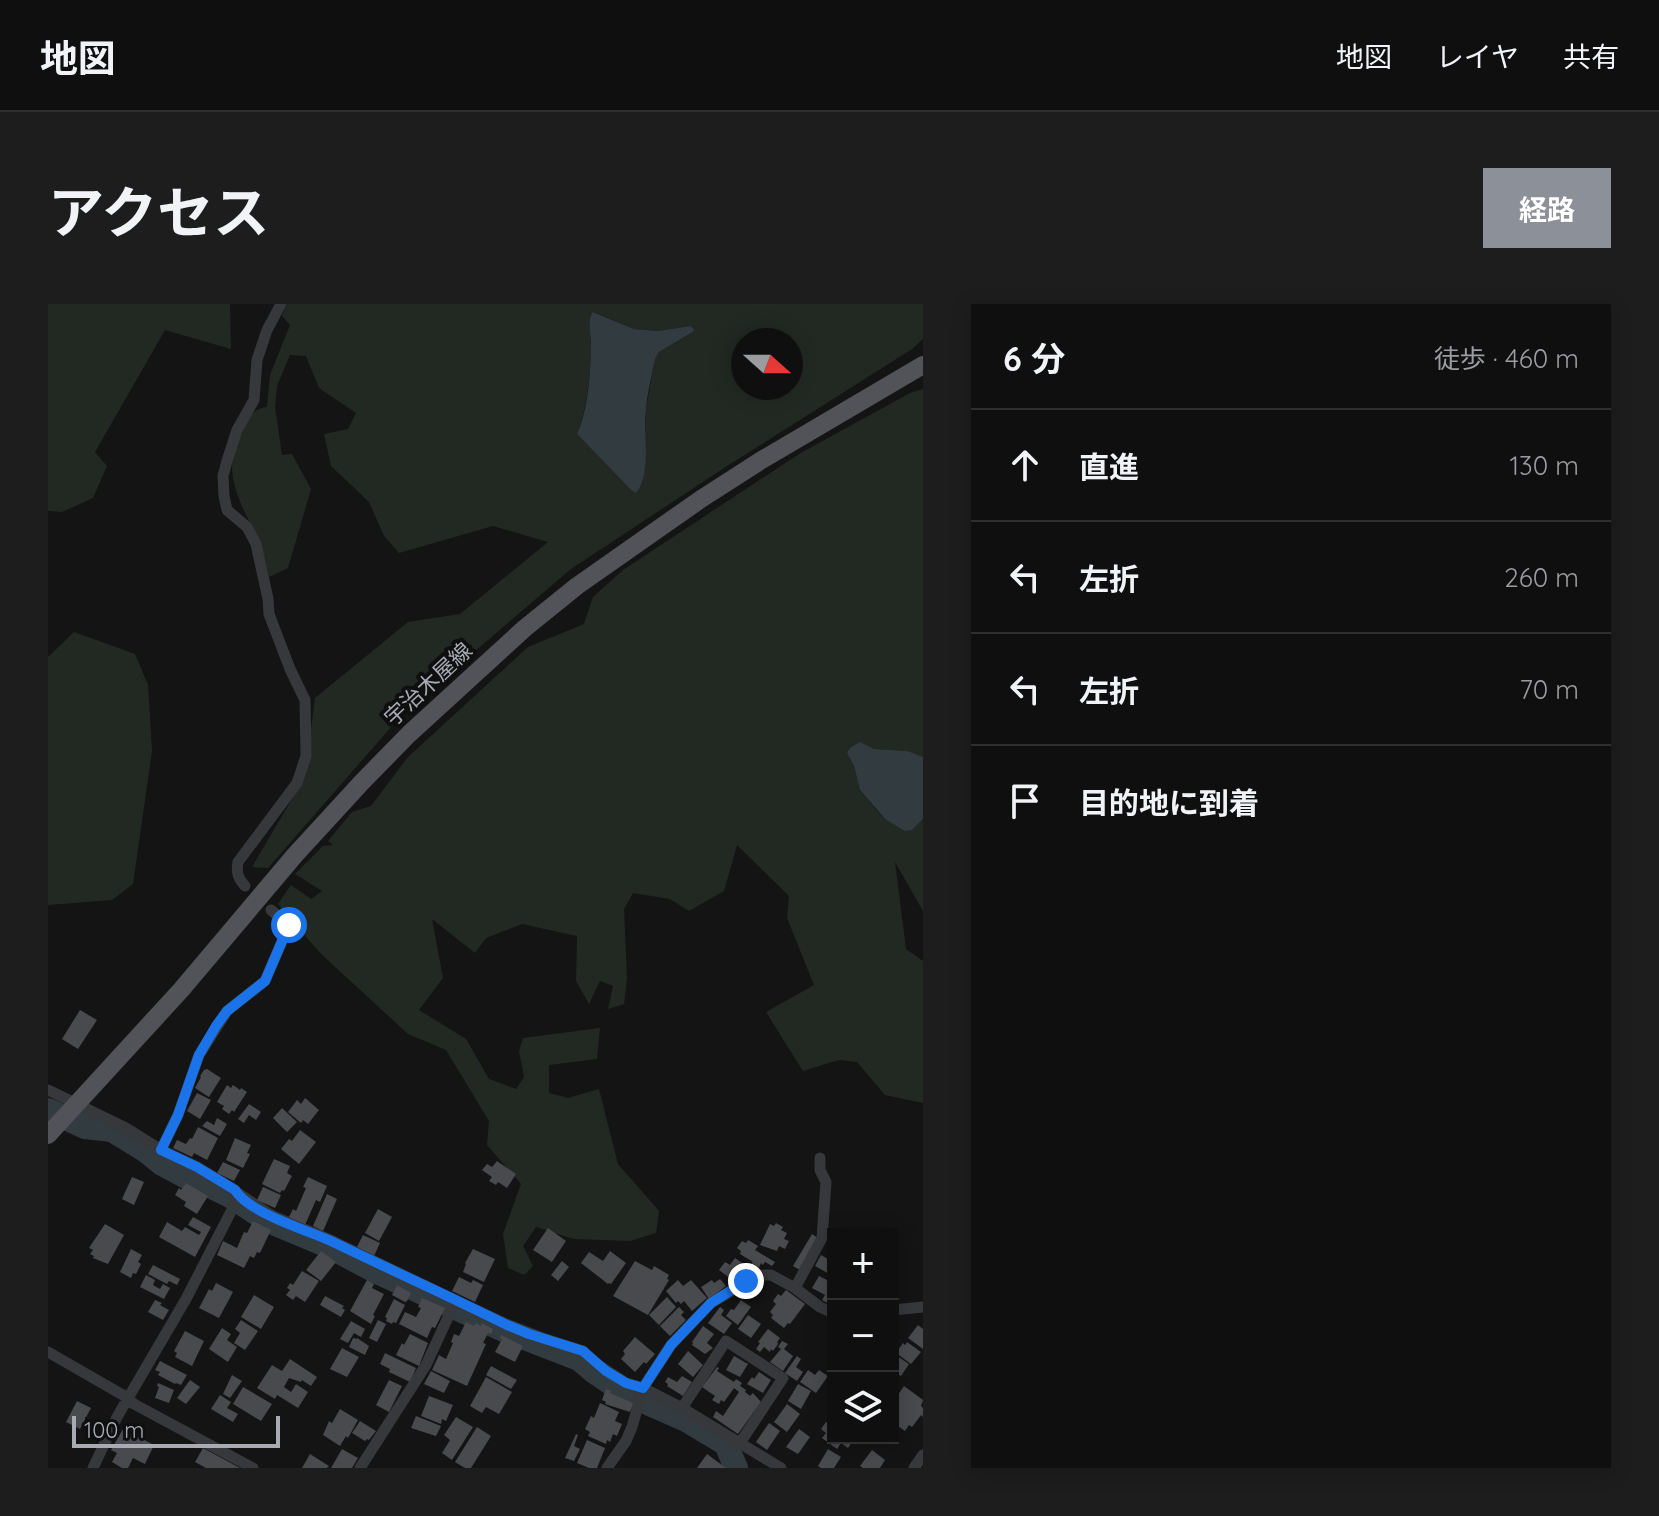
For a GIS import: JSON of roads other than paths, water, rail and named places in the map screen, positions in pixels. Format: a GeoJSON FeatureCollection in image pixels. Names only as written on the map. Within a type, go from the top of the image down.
{"type":"FeatureCollection","features":[{"type":"Feature","properties":{"kind":"main road","name":"宇治木屋線"},"geometry":{"type":"LineString","coordinates":[[63,1118],[181,990],[295,855],[362,782],[525,628],[577,586],[701,499],[923,365]]}},
{"type":"Feature","properties":{"kind":"street"},"geometry":{"type":"LineString","coordinates":[[245,886],[238,878],[238,862],[297,783],[306,756],[305,700],[269,614],[256,544],[247,527],[227,510],[224,496],[223,476],[227,461],[237,430],[254,400],[257,360],[267,330],[281,304]]}},
{"type":"Feature","properties":{"kind":"street"},"geometry":{"type":"LineString","coordinates":[[161,1150],[178,1115],[199,1055],[216,1026],[227,1011],[265,981],[271,970],[289,925],[271,910]]}},
{"type":"Feature","properties":{"kind":"street"},"geometry":{"type":"LineString","coordinates":[[48,1090],[63,1118],[126,1128],[161,1150],[197,1167],[278,1219],[330,1240],[529,1334],[583,1351],[626,1383],[682,1408],[781,1468]]}},
{"type":"Feature","properties":{"kind":"street"},"geometry":{"type":"LineString","coordinates":[[795,1288],[822,1238],[826,1182],[820,1170],[820,1158]]}},
{"type":"Feature","properties":{"kind":"street"},"geometry":{"type":"LineString","coordinates":[[95,1467],[128,1398],[186,1299],[239,1196]]}},
{"type":"Feature","properties":{"kind":"street"},"geometry":{"type":"LineString","coordinates":[[607,1468],[626,1441],[642,1388],[671,1345],[711,1303],[758,1275],[771,1275],[827,1310]]}},
{"type":"Feature","properties":{"kind":"street"},"geometry":{"type":"LineString","coordinates":[[360,1468],[426,1365],[456,1300]]}},
{"type":"Feature","properties":{"kind":"street"},"geometry":{"type":"LineString","coordinates":[[899,1309],[923,1307]]}},
{"type":"Feature","properties":{"kind":"street"},"geometry":{"type":"LineString","coordinates":[[682,1408],[726,1341],[783,1378],[740,1443]]}},
{"type":"Feature","properties":{"kind":"street"},"geometry":{"type":"LineString","coordinates":[[48,1352],[134,1404],[253,1468]]}},
{"type":"Feature","properties":{"kind":"street"},"geometry":{"type":"LineString","coordinates":[[914,1468],[923,1455]]}},
{"type":"Feature","properties":{"kind":"waterway"},"geometry":{"type":"LineString","coordinates":[[48,1110],[85,1127],[112,1130],[162,1164],[232,1197],[268,1221],[328,1246],[506,1331],[579,1359],[627,1394],[686,1420],[726,1444],[736,1468]]}}]}
